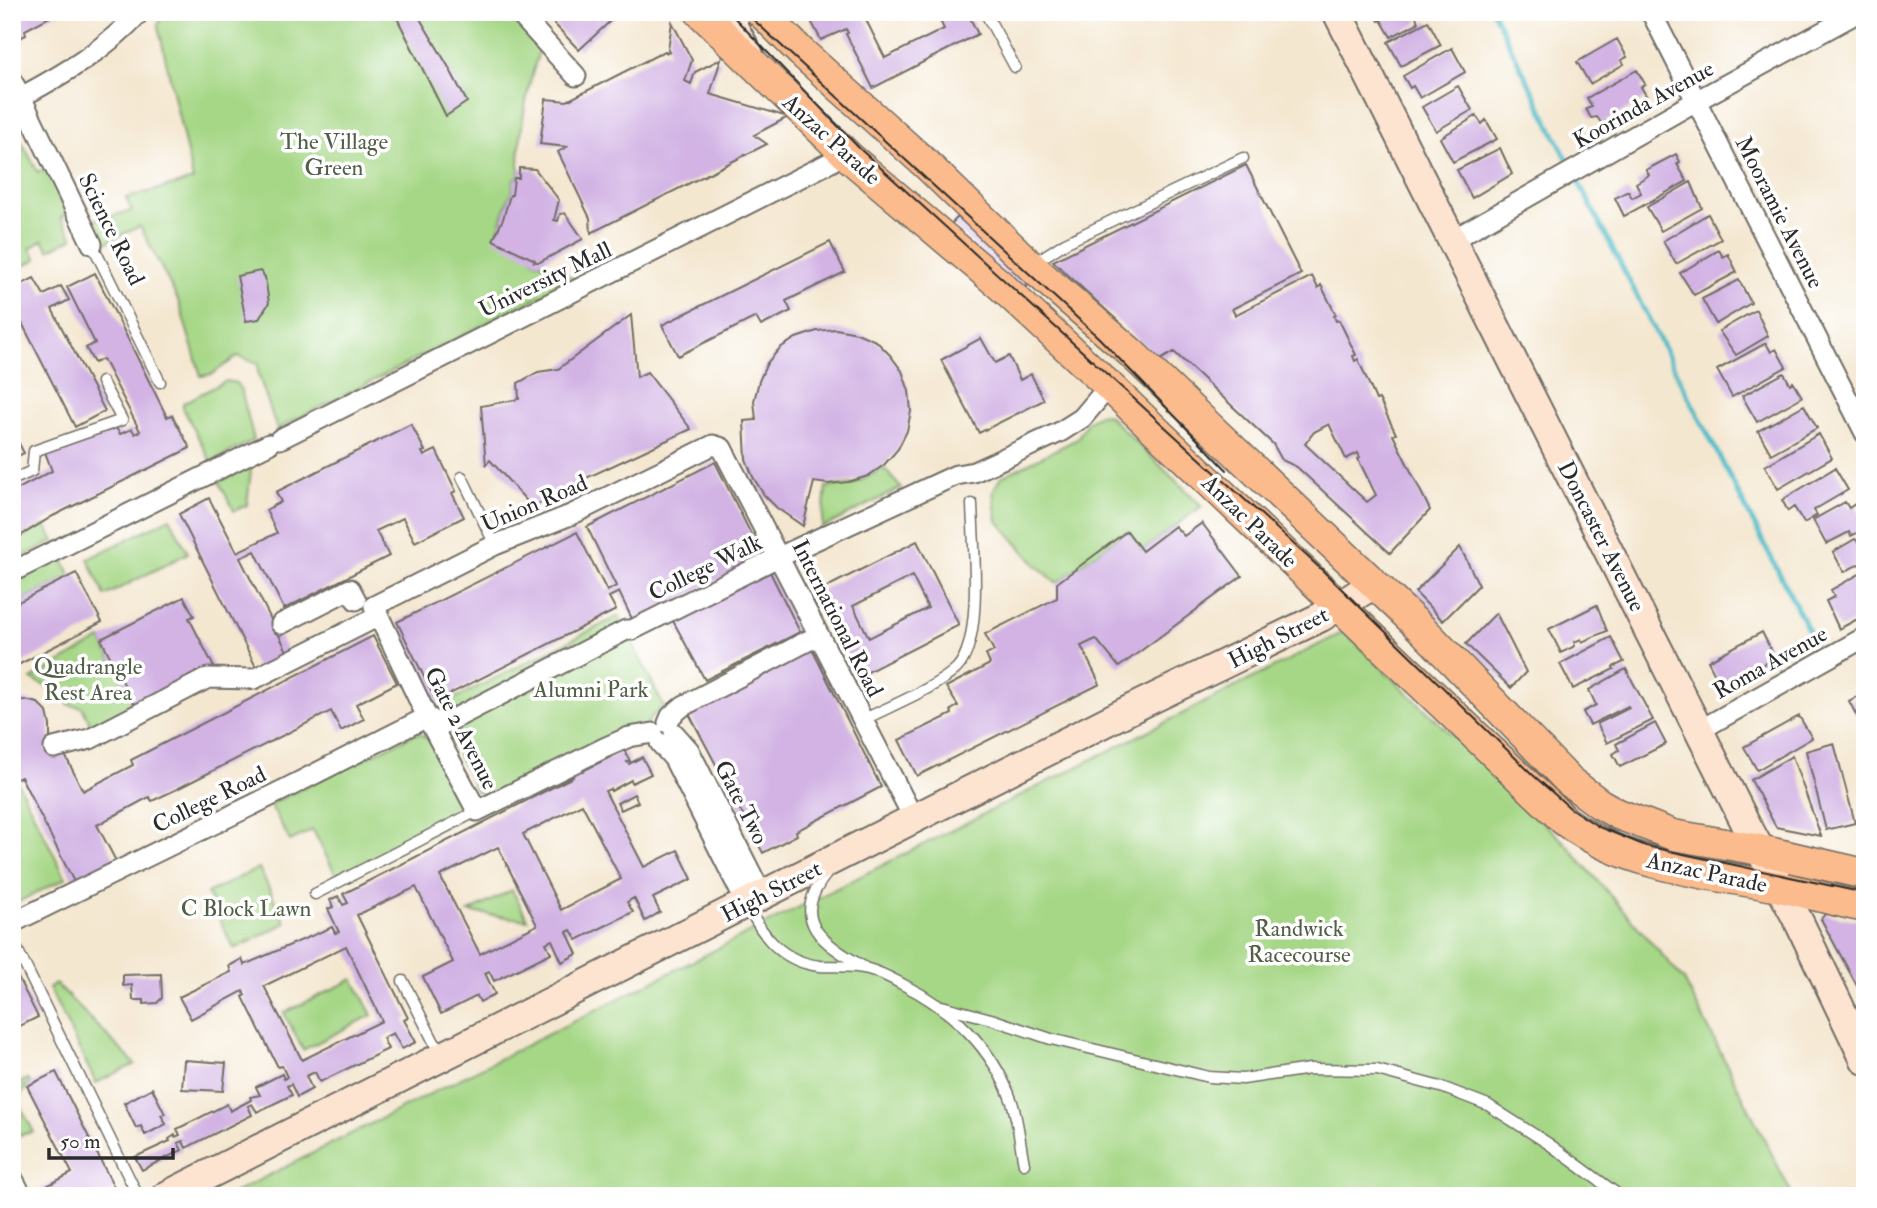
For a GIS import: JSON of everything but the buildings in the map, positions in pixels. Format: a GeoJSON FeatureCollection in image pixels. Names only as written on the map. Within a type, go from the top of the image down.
{"type":"FeatureCollection","features":[{"type":"Feature","properties":{"kind":"main road","name":"Anzac Parade"},"geometry":{"type":"LineString","coordinates":[[700,12],[849,157],[999,284],[1109,386],[1548,808],[1580,832],[1613,849],[1649,862],[1780,887],[1865,907]]}},
{"type":"Feature","properties":{"kind":"main road","name":"Anzac Parade"},"geometry":{"type":"LineString","coordinates":[[770,17],[1030,265],[1138,359],[1374,584],[1424,632],[1556,771],[1618,814],[1673,835],[1760,850],[1865,874]]}},
{"type":"Feature","properties":{"kind":"street"},"geometry":{"type":"LineString","coordinates":[[16,89],[62,74],[102,48],[140,12]]}},
{"type":"Feature","properties":{"kind":"street"},"geometry":{"type":"LineString","coordinates":[[517,12],[576,76]]}},
{"type":"Feature","properties":{"kind":"street"},"geometry":{"type":"LineString","coordinates":[[733,12],[733,27],[758,70]]}},
{"type":"Feature","properties":{"kind":"street","name":"Doncaster Avenue"},"geometry":{"type":"LineString","coordinates":[[1337,12],[1865,1060]]}},
{"type":"Feature","properties":{"kind":"street","name":"Mooramie Avenue"},"geometry":{"type":"LineString","coordinates":[[1651,12],[1865,433]]}},
{"type":"Feature","properties":{"kind":"street","name":"Koorinda Avenue"},"geometry":{"type":"LineString","coordinates":[[1452,240],[1859,12]]}},
{"type":"Feature","properties":{"kind":"street","name":"Science Road"},"geometry":{"type":"LineString","coordinates":[[16,89],[92,244]]}},
{"type":"Feature","properties":{"kind":"street","name":"University Mall"},"geometry":{"type":"LineString","coordinates":[[12,572],[831,162]]}},
{"type":"Feature","properties":{"kind":"street","name":"College Walk"},"geometry":{"type":"LineString","coordinates":[[427,717],[442,725],[626,630],[632,630],[766,563],[957,475],[974,472],[1060,432],[1082,418],[1109,386]]}},
{"type":"Feature","properties":{"kind":"street","name":"International Road"},"geometry":{"type":"LineString","coordinates":[[713,445],[722,448],[914,819]]}},
{"type":"Feature","properties":{"kind":"street","name":"Union Road"},"geometry":{"type":"LineString","coordinates":[[54,748],[90,738],[208,678],[254,679],[367,611],[495,545],[573,514],[713,445]]}},
{"type":"Feature","properties":{"kind":"street","name":"High Street"},"geometry":{"type":"LineString","coordinates":[[166,1196],[754,899],[1310,623],[1374,584]]}},
{"type":"Feature","properties":{"kind":"street"},"geometry":{"type":"LineString","coordinates":[[282,624],[350,589],[367,611]]}},
{"type":"Feature","properties":{"kind":"street","name":"Gate 2 Avenue"},"geometry":{"type":"LineString","coordinates":[[367,611],[477,811],[628,737],[663,733]]}},
{"type":"Feature","properties":{"kind":"street"},"geometry":{"type":"LineString","coordinates":[[754,899],[674,759],[663,733],[671,716],[683,706],[819,635]]}},
{"type":"Feature","properties":{"kind":"street","name":"Roma Avenue"},"geometry":{"type":"LineString","coordinates":[[1700,730],[1865,637]]}},
{"type":"Feature","properties":{"kind":"street","name":"College Road"},"geometry":{"type":"LineString","coordinates":[[12,923],[427,717]]}},
{"type":"Feature","properties":{"kind":"street"},"geometry":{"type":"LineString","coordinates":[[12,1177],[22,1196]]}},
{"type":"Feature","properties":{"kind":"lane"},"geometry":{"type":"LineString","coordinates":[[985,12],[1015,67]]}},
{"type":"Feature","properties":{"kind":"lane"},"geometry":{"type":"LineString","coordinates":[[1030,265],[1065,243],[1243,158]]}},
{"type":"Feature","properties":{"kind":"lane","name":"Science Road"},"geometry":{"type":"LineString","coordinates":[[92,244],[160,382]]}},
{"type":"Feature","properties":{"kind":"lane"},"geometry":{"type":"LineString","coordinates":[[12,480],[32,471],[34,451],[122,420],[102,382]]}},
{"type":"Feature","properties":{"kind":"lane"},"geometry":{"type":"LineString","coordinates":[[461,477],[495,545]]}},
{"type":"Feature","properties":{"kind":"lane"},"geometry":{"type":"LineString","coordinates":[[863,720],[940,680],[956,669],[966,657],[974,617],[972,504]]}},
{"type":"Feature","properties":{"kind":"lane"},"geometry":{"type":"LineString","coordinates":[[315,894],[477,811]]}},
{"type":"Feature","properties":{"kind":"lane"},"geometry":{"type":"LineString","coordinates":[[847,853],[825,875],[812,894],[811,920],[816,933],[867,969],[905,985],[938,1005],[972,1035],[1000,1075],[1012,1103],[1024,1164]]}},
{"type":"Feature","properties":{"kind":"lane"},"geometry":{"type":"LineString","coordinates":[[754,899],[767,938],[792,958],[818,966],[867,969]]}},
{"type":"Feature","properties":{"kind":"lane"},"geometry":{"type":"LineString","coordinates":[[17,949],[138,1196]]}},
{"type":"Feature","properties":{"kind":"lane"},"geometry":{"type":"LineString","coordinates":[[403,981],[442,1058]]}},
{"type":"Feature","properties":{"kind":"lane"},"geometry":{"type":"LineString","coordinates":[[938,1005],[1051,1039],[1209,1077],[1243,1079],[1310,1069],[1377,1070],[1444,1088],[1488,1105],[1549,1144],[1620,1196]]}},
{"type":"Feature","properties":{"kind":"green space","name":"The Village Green"},"geometry":{"type":"Polygon","coordinates":[[[164,12],[506,12],[540,48],[524,113],[519,178],[514,178],[512,195],[498,231],[535,262],[575,279],[277,429],[258,373],[258,364],[238,356],[212,374],[201,376],[178,300],[140,226],[101,245],[92,225],[96,219],[132,211],[126,198],[193,180],[158,25],[164,12]]]}},
{"type":"Feature","properties":{"kind":"green space"},"geometry":{"type":"Polygon","coordinates":[[[12,124],[38,172],[48,168],[67,214],[61,217],[73,238],[49,250],[43,240],[30,248],[37,259],[12,271],[12,124]]]}},
{"type":"Feature","properties":{"kind":"green space"},"geometry":{"type":"Polygon","coordinates":[[[226,381],[236,383],[241,390],[254,440],[211,462],[183,408],[183,403],[226,381]]]}},
{"type":"Feature","properties":{"kind":"green space"},"geometry":{"type":"Polygon","coordinates":[[[1100,414],[1108,415],[1202,506],[1142,551],[1127,531],[1057,583],[1035,564],[997,520],[993,491],[1001,477],[1077,439],[1087,422],[1100,414]]]}},
{"type":"Feature","properties":{"kind":"green space"},"geometry":{"type":"Polygon","coordinates":[[[247,468],[251,470],[247,505],[234,511],[219,482],[247,468]]]}},
{"type":"Feature","properties":{"kind":"green space"},"geometry":{"type":"Polygon","coordinates":[[[884,468],[901,488],[822,528],[826,487],[854,484],[884,468]]]}},
{"type":"Feature","properties":{"kind":"green space"},"geometry":{"type":"Polygon","coordinates":[[[170,518],[188,553],[105,596],[88,559],[170,518]]]}},
{"type":"Feature","properties":{"kind":"green space"},"geometry":{"type":"Polygon","coordinates":[[[45,525],[54,541],[12,562],[12,542],[45,525]]]}},
{"type":"Feature","properties":{"kind":"green space"},"geometry":{"type":"Polygon","coordinates":[[[62,558],[71,576],[12,605],[12,583],[62,558]]]}},
{"type":"Feature","properties":{"kind":"green space","name":"Alumni Park"},"geometry":{"type":"Polygon","coordinates":[[[619,616],[664,707],[652,716],[645,727],[489,797],[477,792],[434,709],[619,616]]]}},
{"type":"Feature","properties":{"kind":"green space","name":"Randwick Racecourse"},"geometry":{"type":"Polygon","coordinates":[[[1344,632],[1565,843],[1684,980],[1793,1196],[228,1196],[1344,632]]]}},
{"type":"Feature","properties":{"kind":"green space","name":"Quadrangle Rest Area"},"geometry":{"type":"Polygon","coordinates":[[[101,639],[138,712],[95,733],[82,707],[69,705],[54,690],[31,679],[101,639]]]}},
{"type":"Feature","properties":{"kind":"green space"},"geometry":{"type":"Polygon","coordinates":[[[415,734],[429,739],[460,801],[461,812],[456,820],[339,881],[313,830],[290,841],[270,804],[415,734]]]}},
{"type":"Feature","properties":{"kind":"green space"},"geometry":{"type":"Polygon","coordinates":[[[18,783],[66,878],[12,905],[12,786],[18,783]]]}},
{"type":"Feature","properties":{"kind":"green space","name":"C Block Lawn"},"geometry":{"type":"Polygon","coordinates":[[[259,868],[286,923],[234,949],[207,893],[259,868]]]}},
{"type":"Feature","properties":{"kind":"green space"},"geometry":{"type":"Polygon","coordinates":[[[512,890],[528,920],[469,912],[512,890]]]}},
{"type":"Feature","properties":{"kind":"green space"},"geometry":{"type":"Polygon","coordinates":[[[353,979],[372,1015],[303,1050],[284,1013],[353,979]]]}},
{"type":"Feature","properties":{"kind":"green space"},"geometry":{"type":"Polygon","coordinates":[[[55,983],[135,1064],[96,1083],[49,988],[55,983]]]}},
{"type":"Feature","properties":{"kind":"green space"},"geometry":{"type":"Polygon","coordinates":[[[28,1079],[31,1084],[25,1086],[26,1089],[16,1099],[34,1132],[18,1135],[12,1121],[12,1086],[28,1079]]]}},
{"type":"Feature","properties":{"kind":"waterway"},"geometry":{"type":"LineString","coordinates":[[1493,12],[1571,167]]}},
{"type":"Feature","properties":{"kind":"waterway"},"geometry":{"type":"LineString","coordinates":[[1575,175],[1815,643]]}},
{"type":"Feature","properties":{"kind":"tram line"},"geometry":{"type":"LineString","coordinates":[[729,12],[860,149],[1321,569],[1570,808],[1599,827],[1646,846],[1865,893]]}},
{"type":"Feature","properties":{"kind":"tram line"},"geometry":{"type":"LineString","coordinates":[[745,12],[1099,338],[1227,470]]}}]}
